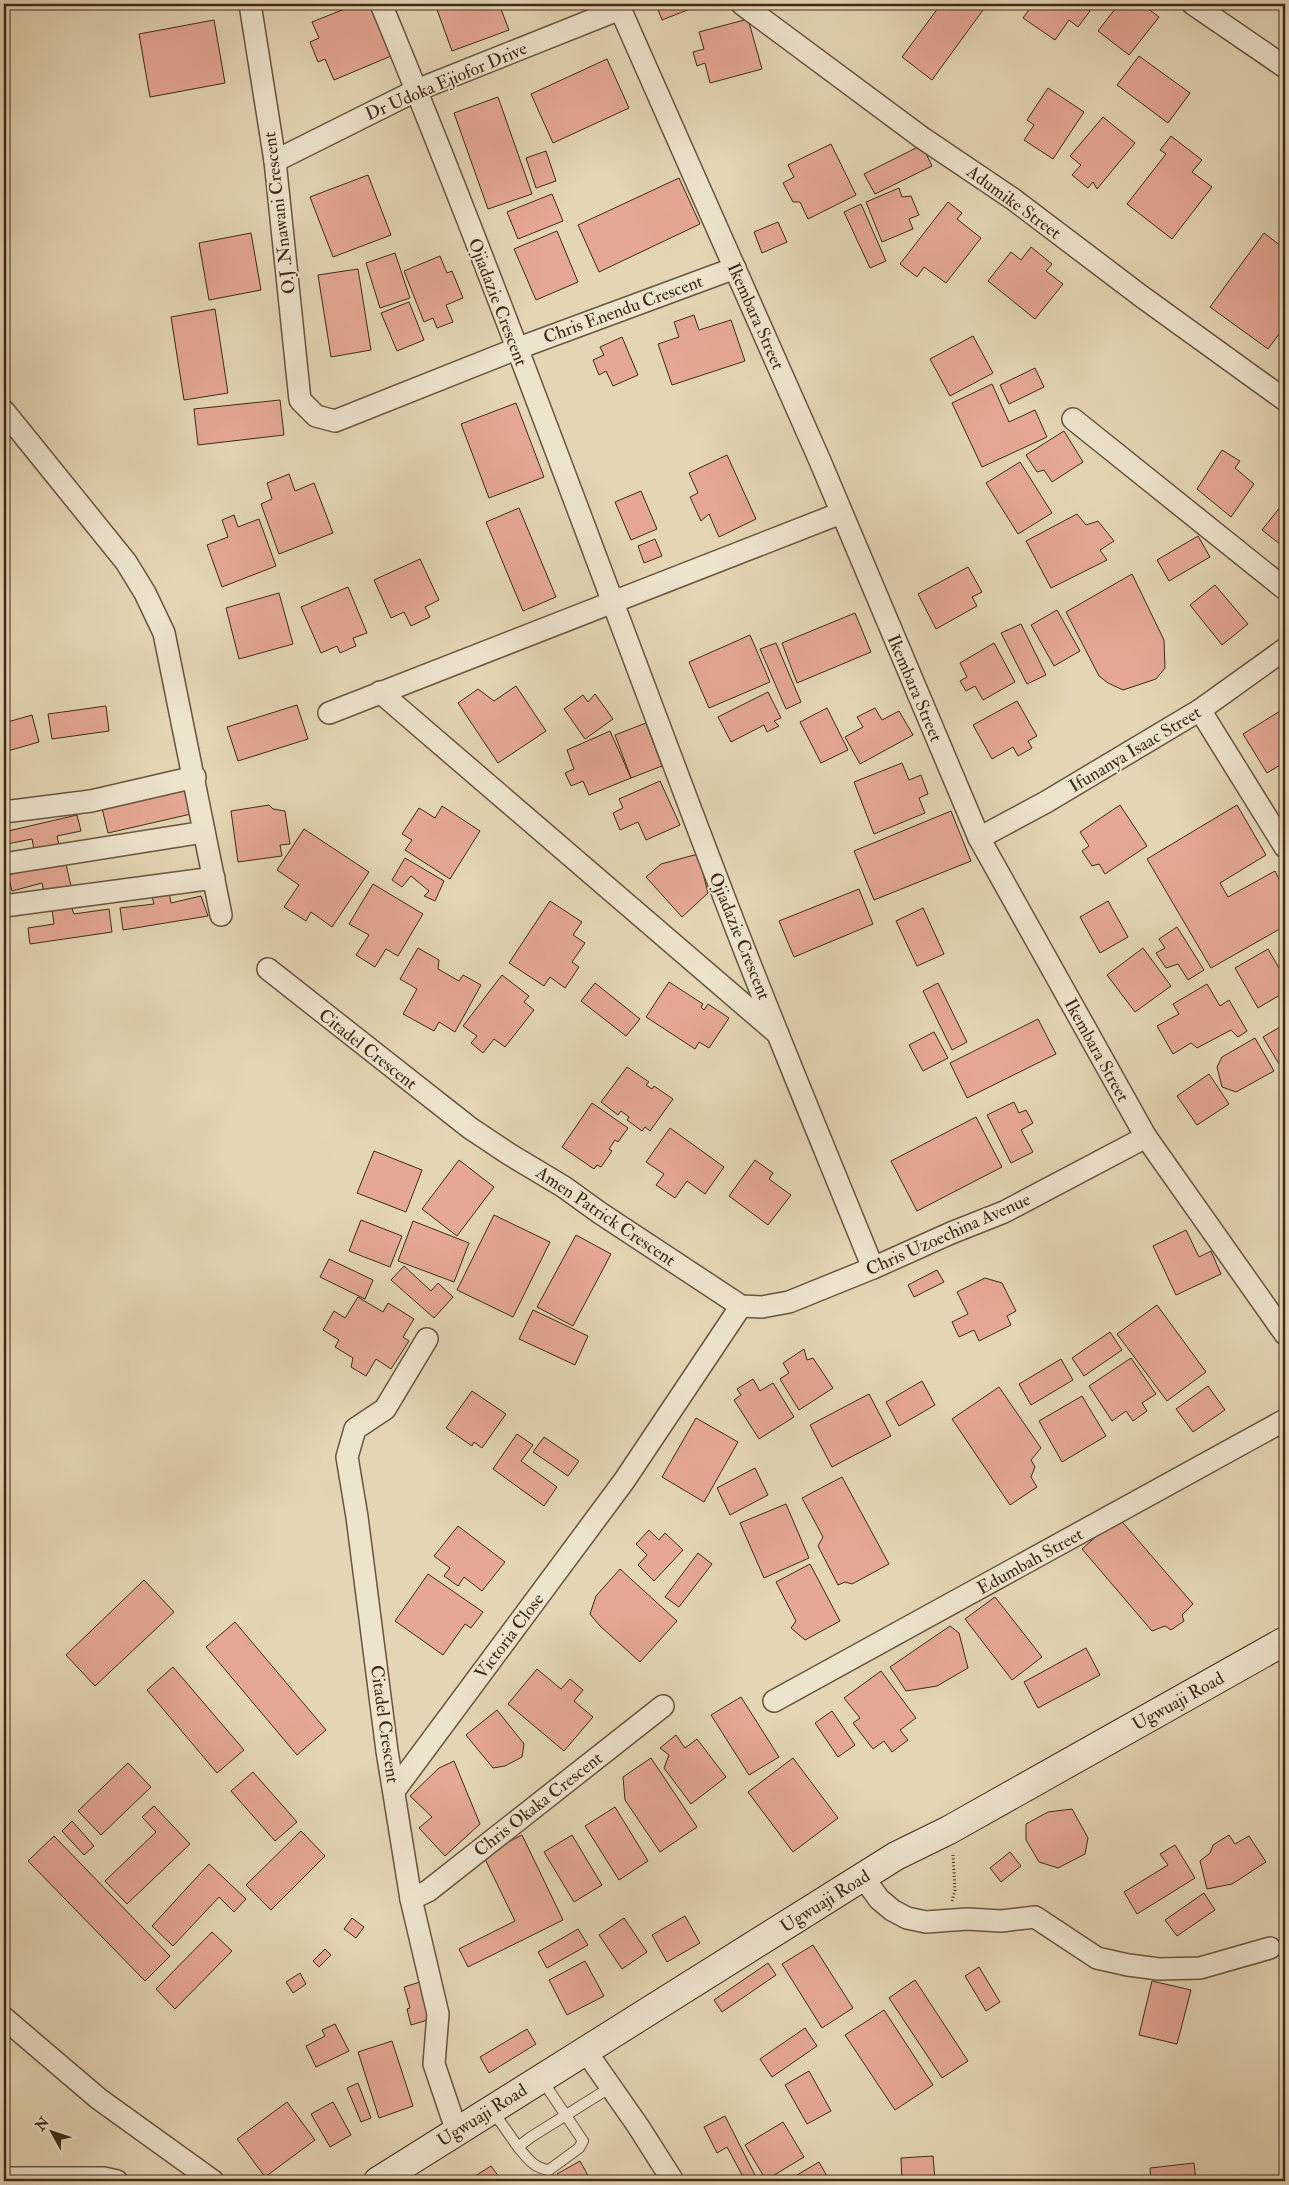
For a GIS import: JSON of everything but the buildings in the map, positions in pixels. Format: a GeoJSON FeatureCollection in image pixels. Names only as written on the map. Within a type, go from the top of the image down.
{"type":"FeatureCollection","features":[{"type":"Feature","properties":{"kind":"main road","name":"Ugwuaji Road"},"geometry":{"type":"LineString","coordinates":[[378,2181],[896,1856],[949,1830],[1285,1641]]}},
{"type":"Feature","properties":{"kind":"street","name":"O.J .Nnawani Crescent"},"geometry":{"type":"LineString","coordinates":[[250,4],[275,161],[300,400],[316,416]]}},
{"type":"Feature","properties":{"kind":"street","name":"Ojiadazie Crescent"},"geometry":{"type":"LineString","coordinates":[[381,4],[417,90],[613,601],[722,892],[873,1268]]}},
{"type":"Feature","properties":{"kind":"street","name":"Adumike Street"},"geometry":{"type":"LineString","coordinates":[[742,4],[921,137],[1013,199],[1133,290],[1285,400]]}},
{"type":"Feature","properties":{"kind":"street"},"geometry":{"type":"LineString","coordinates":[[1193,4],[1285,67]]}},
{"type":"Feature","properties":{"kind":"street","name":"Dr Udoka Ejiofor Drive"},"geometry":{"type":"LineString","coordinates":[[275,161],[417,90],[619,6]]}},
{"type":"Feature","properties":{"kind":"street","name":"Ikembara Street"},"geometry":{"type":"LineString","coordinates":[[619,6],[820,461],[979,838],[1146,1137],[1285,1334]]}},
{"type":"Feature","properties":{"kind":"street","name":"Chris Enendu Crescent"},"geometry":{"type":"LineString","coordinates":[[316,416],[335,422],[516,349],[735,268]]}},
{"type":"Feature","properties":{"kind":"street"},"geometry":{"type":"LineString","coordinates":[[4,411],[126,562],[145,593],[164,633],[195,777],[221,915]]}},
{"type":"Feature","properties":{"kind":"street"},"geometry":{"type":"LineString","coordinates":[[1073,419],[1285,589]]}},
{"type":"Feature","properties":{"kind":"street"},"geometry":{"type":"LineString","coordinates":[[329,713],[841,513]]}},
{"type":"Feature","properties":{"kind":"street","name":"Ifunanya Isaac Street"},"geometry":{"type":"LineString","coordinates":[[979,838],[1046,802],[1200,710],[1285,649]]}},
{"type":"Feature","properties":{"kind":"street"},"geometry":{"type":"LineString","coordinates":[[380,692],[780,1036]]}},
{"type":"Feature","properties":{"kind":"street"},"geometry":{"type":"LineString","coordinates":[[1200,710],[1285,847]]}},
{"type":"Feature","properties":{"kind":"street"},"geometry":{"type":"LineString","coordinates":[[4,812],[91,800],[195,777]]}},
{"type":"Feature","properties":{"kind":"street"},"geometry":{"type":"LineString","coordinates":[[9,863],[204,832]]}},
{"type":"Feature","properties":{"kind":"street"},"geometry":{"type":"LineString","coordinates":[[4,906],[214,878]]}},
{"type":"Feature","properties":{"kind":"street","name":"Citadel Crescent"},"geometry":{"type":"LineString","coordinates":[[268,968],[470,1128]]}},
{"type":"Feature","properties":{"kind":"street","name":"Amen Patrick Crescent"},"geometry":{"type":"LineString","coordinates":[[470,1128],[564,1187],[741,1306]]}},
{"type":"Feature","properties":{"kind":"street","name":"Chris Uzoechina Avenue"},"geometry":{"type":"LineString","coordinates":[[741,1306],[762,1307],[789,1302],[873,1268],[951,1232],[1004,1212],[1146,1137]]}},
{"type":"Feature","properties":{"kind":"street","name":"Victoria Close"},"geometry":{"type":"LineString","coordinates":[[394,1791],[624,1481],[741,1306]]}},
{"type":"Feature","properties":{"kind":"street","name":"Citadel Crescent"},"geometry":{"type":"LineString","coordinates":[[427,1339],[385,1409],[355,1429],[347,1457],[357,1517],[387,1751],[410,1900],[438,2014],[434,2064],[457,2132]]}},
{"type":"Feature","properties":{"kind":"street","name":"Edumbah Street"},"geometry":{"type":"LineString","coordinates":[[774,1700],[1285,1420]]}},
{"type":"Feature","properties":{"kind":"street","name":"Chris Okaka Crescent"},"geometry":{"type":"LineString","coordinates":[[410,1900],[428,1891],[663,1706]]}},
{"type":"Feature","properties":{"kind":"street"},"geometry":{"type":"LineString","coordinates":[[863,1878],[879,1899],[892,1910],[907,1918],[926,1922],[947,1920],[1001,1921],[1035,1917],[1097,1958],[1159,1969],[1200,1968],[1270,1948]]}},
{"type":"Feature","properties":{"kind":"street"},"geometry":{"type":"LineString","coordinates":[[4,2018],[99,2099],[213,2181]]}},
{"type":"Feature","properties":{"kind":"street"},"geometry":{"type":"LineString","coordinates":[[585,2050],[673,2181]]}},
{"type":"Feature","properties":{"kind":"street"},"geometry":{"type":"LineString","coordinates":[[4,2178],[104,2178],[117,2181]]}},
{"type":"Feature","properties":{"kind":"lane"},"geometry":{"type":"LineString","coordinates":[[491,2110],[532,2164],[549,2170],[579,2148],[583,2141],[541,2078]]}},
{"type":"Feature","properties":{"kind":"lane"},"geometry":{"type":"LineString","coordinates":[[518,2147],[611,2087]]}},
{"type":"Feature","properties":{"kind":"path"},"geometry":{"type":"LineString","coordinates":[[947,1920],[955,1890],[949,1830]]}}]}
